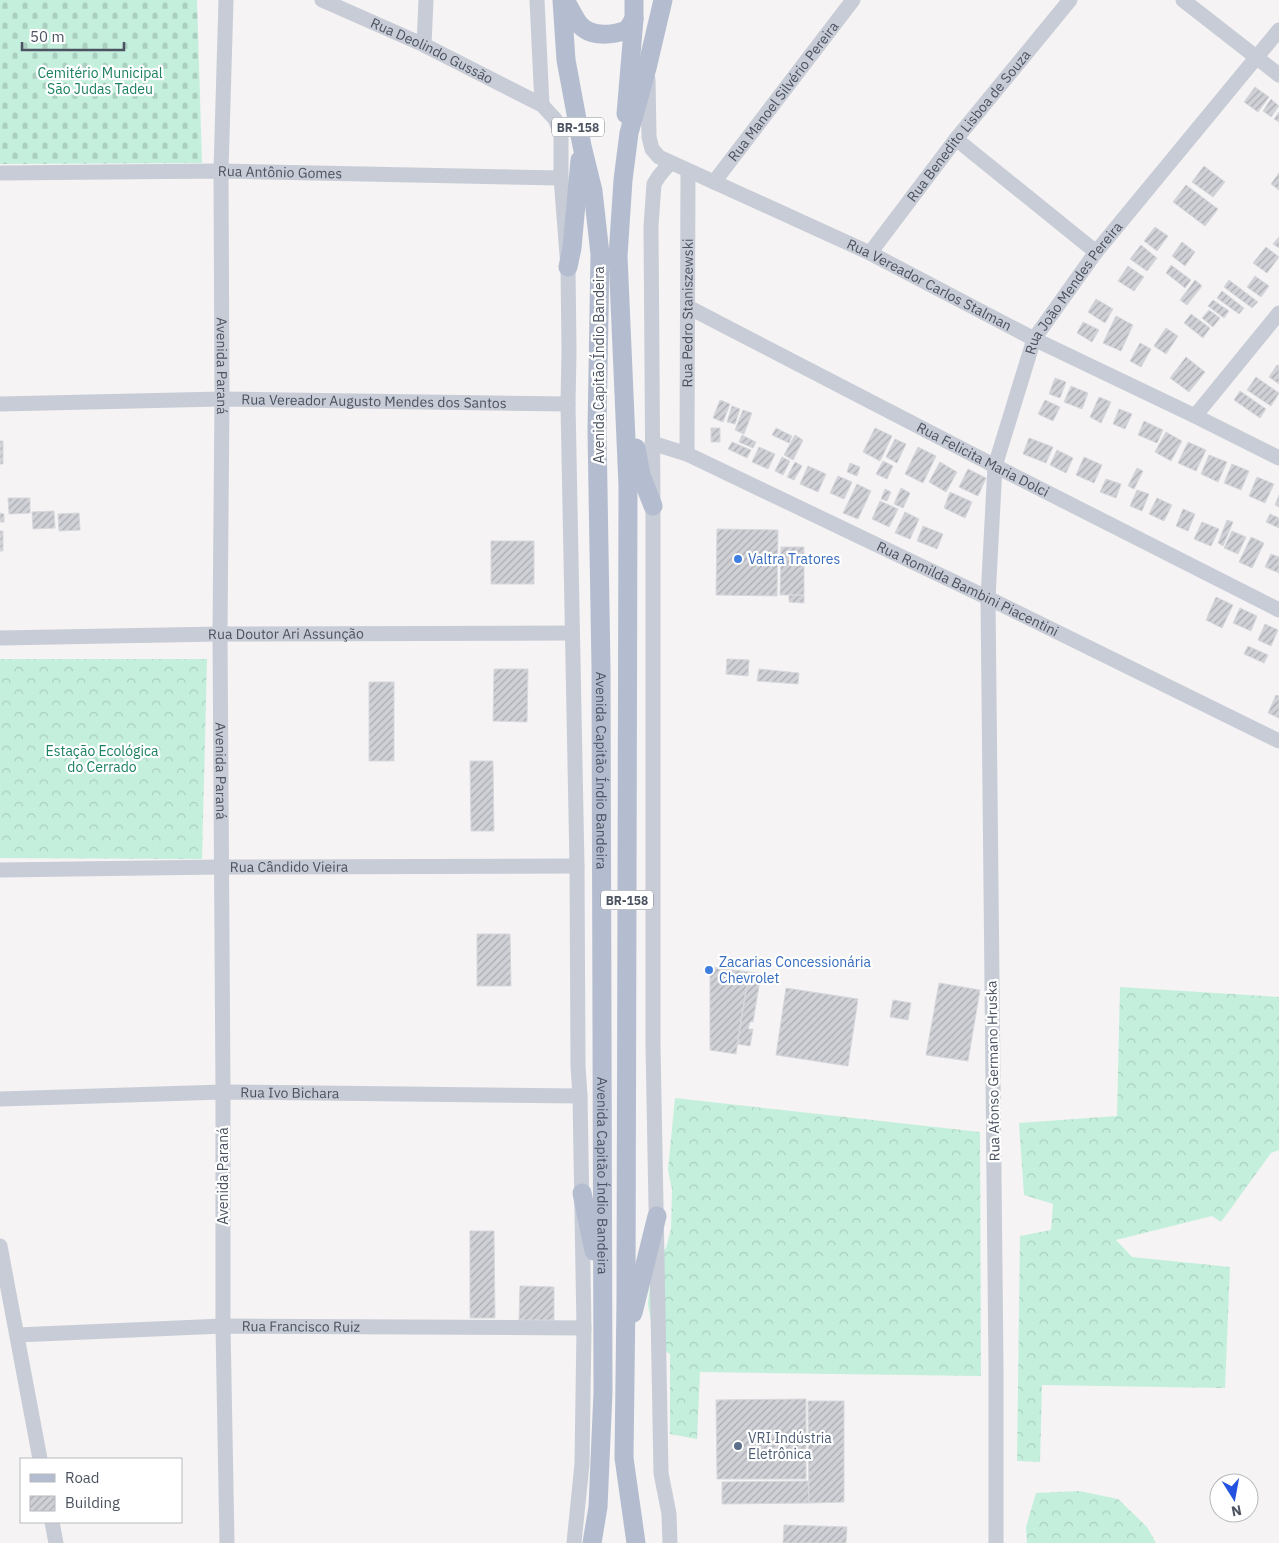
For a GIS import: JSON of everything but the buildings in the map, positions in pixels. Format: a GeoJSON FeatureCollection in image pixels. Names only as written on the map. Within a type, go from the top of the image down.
{"type":"FeatureCollection","features":[{"type":"Feature","properties":{"kind":"main road"},"geometry":{"type":"LineString","coordinates":[[564,0],[580,24],[587,30],[598,34],[610,35],[627,30],[634,9]]}},
{"type":"Feature","properties":{"kind":"main road","name":"Avenida Capitão Índio Bandeira"},"geometry":{"type":"LineString","coordinates":[[564,0],[566,60],[582,146],[609,255],[623,376],[628,486],[624,1458],[636,1543]]}},
{"type":"Feature","properties":{"kind":"main road"},"geometry":{"type":"LineString","coordinates":[[630,133],[663,0]]}},
{"type":"Feature","properties":{"kind":"main road"},"geometry":{"type":"LineString","coordinates":[[630,133],[626,116],[634,9]]}},
{"type":"Feature","properties":{"kind":"main road","name":"BR-158"},"geometry":{"type":"LineString","coordinates":[[609,255],[630,133]]}},
{"type":"Feature","properties":{"kind":"main road"},"geometry":{"type":"LineString","coordinates":[[568,267],[572,248],[582,146]]}},
{"type":"Feature","properties":{"kind":"main road","name":"Avenida Capitão Índio Bandeira"},"geometry":{"type":"LineString","coordinates":[[592,1543],[598,1507],[603,1402],[601,668],[597,430],[609,255]]}},
{"type":"Feature","properties":{"kind":"main road"},"geometry":{"type":"LineString","coordinates":[[623,376],[641,475],[653,506]]}},
{"type":"Feature","properties":{"kind":"main road"},"geometry":{"type":"LineString","coordinates":[[582,1194],[602,1287]]}},
{"type":"Feature","properties":{"kind":"main road"},"geometry":{"type":"LineString","coordinates":[[625,1348],[657,1216]]}},
{"type":"Feature","properties":{"kind":"street","name":"Avenida Paraná"},"geometry":{"type":"LineString","coordinates":[[226,0],[221,171],[220,634],[223,1326],[227,1543]]}},
{"type":"Feature","properties":{"kind":"street","name":"Rua Deolindo Gussão"},"geometry":{"type":"LineString","coordinates":[[322,0],[424,45],[542,104]]}},
{"type":"Feature","properties":{"kind":"street"},"geometry":{"type":"LineString","coordinates":[[424,45],[426,0]]}},
{"type":"Feature","properties":{"kind":"street"},"geometry":{"type":"LineString","coordinates":[[537,0],[542,104],[556,119],[561,133],[561,178],[568,267],[568,404],[584,1328],[582,1464],[574,1543]]}},
{"type":"Feature","properties":{"kind":"street","name":"Rua Manoel Silvério Pereira"},"geometry":{"type":"LineString","coordinates":[[714,182],[852,0]]}},
{"type":"Feature","properties":{"kind":"street","name":"Rua Benedito Lisboa de Souza"},"geometry":{"type":"LineString","coordinates":[[870,253],[956,139],[1070,0]]}},
{"type":"Feature","properties":{"kind":"street"},"geometry":{"type":"LineString","coordinates":[[1183,0],[1279,75]]}},
{"type":"Feature","properties":{"kind":"street","name":"Rua João Mendes Pereira"},"geometry":{"type":"LineString","coordinates":[[988,598],[994,466],[1034,339],[1096,252],[1258,58],[1279,30]]}},
{"type":"Feature","properties":{"kind":"street","name":"Rua Vereador Carlos Stalman"},"geometry":{"type":"LineString","coordinates":[[647,68],[649,137],[652,148],[659,157],[870,253],[1034,339],[1279,458]]}},
{"type":"Feature","properties":{"kind":"street"},"geometry":{"type":"LineString","coordinates":[[956,139],[1096,252]]}},
{"type":"Feature","properties":{"kind":"street"},"geometry":{"type":"LineString","coordinates":[[670,163],[658,176],[654,184],[652,212],[652,1045],[661,1473],[669,1514],[670,1543]]}},
{"type":"Feature","properties":{"kind":"street","name":"Rua Antônio Gomes"},"geometry":{"type":"LineString","coordinates":[[0,173],[221,171],[561,178]]}},
{"type":"Feature","properties":{"kind":"street","name":"Rua Pedro Staniszewski"},"geometry":{"type":"LineString","coordinates":[[687,454],[688,171]]}},
{"type":"Feature","properties":{"kind":"street","name":"Rua Felicita Maria Dolci"},"geometry":{"type":"LineString","coordinates":[[688,308],[1279,610]]}},
{"type":"Feature","properties":{"kind":"street"},"geometry":{"type":"LineString","coordinates":[[1195,416],[1279,313]]}},
{"type":"Feature","properties":{"kind":"street","name":"Rua Vereador Augusto Mendes dos Santos"},"geometry":{"type":"LineString","coordinates":[[0,404],[222,399],[568,404]]}},
{"type":"Feature","properties":{"kind":"street","name":"Rua Romilda Bambini Piacentini"},"geometry":{"type":"LineString","coordinates":[[652,443],[687,454],[988,598],[1279,741]]}},
{"type":"Feature","properties":{"kind":"street","name":"Rua Afonso Germano Hruska"},"geometry":{"type":"LineString","coordinates":[[988,598],[996,1348],[996,1543]]}},
{"type":"Feature","properties":{"kind":"street","name":"Rua Doutor Ari Assunção"},"geometry":{"type":"LineString","coordinates":[[0,638],[220,634],[572,633]]}},
{"type":"Feature","properties":{"kind":"street","name":"Rua Cândido Vieira"},"geometry":{"type":"LineString","coordinates":[[0,870],[577,866]]}},
{"type":"Feature","properties":{"kind":"street","name":"Rua Ivo Bichara"},"geometry":{"type":"LineString","coordinates":[[0,1099],[223,1092],[580,1096]]}},
{"type":"Feature","properties":{"kind":"street"},"geometry":{"type":"LineString","coordinates":[[0,1246],[40,1458]]}},
{"type":"Feature","properties":{"kind":"street","name":"Rua Francisco Ruiz"},"geometry":{"type":"LineString","coordinates":[[17,1335],[223,1326],[584,1328]]}},
{"type":"Feature","properties":{"kind":"street"},"geometry":{"type":"LineString","coordinates":[[52,1523],[56,1543]]}},
{"type":"Feature","properties":{"kind":"green space","name":"Cemitério Municipal São Judas Tadeu"},"geometry":{"type":"Polygon","coordinates":[[[0,0],[197,0],[202,163],[0,164],[0,0]]]}},
{"type":"Feature","properties":{"kind":"green space","name":"Estação Ecológica do Cerrado"},"geometry":{"type":"Polygon","coordinates":[[[0,659],[207,659],[202,859],[0,858],[0,659]]]}},
{"type":"Feature","properties":{"kind":"green space"},"geometry":{"type":"Polygon","coordinates":[[[1120,987],[1279,997],[1279,1150],[1271,1153],[1221,1222],[1212,1216],[1116,1240],[1132,1257],[1230,1267],[1225,1388],[1042,1385],[1040,1462],[1017,1461],[1020,1236],[1051,1230],[1053,1204],[1024,1195],[1019,1123],[1117,1116],[1120,987]]]}},
{"type":"Feature","properties":{"kind":"green space"},"geometry":{"type":"Polygon","coordinates":[[[675,1098],[980,1132],[981,1376],[700,1372],[697,1439],[670,1434],[670,1354],[655,1345],[648,1304],[652,1264],[666,1248],[671,1229],[672,1189],[668,1170],[675,1098]]]}},
{"type":"Feature","properties":{"kind":"green space"},"geometry":{"type":"Polygon","coordinates":[[[1079,1491],[1118,1499],[1147,1527],[1156,1543],[1027,1543],[1026,1527],[1036,1493],[1079,1491]]]}},
{"type":"Feature","properties":{"kind":"place","name":"Valtra Tratores"},"geometry":{"type":"Point","coordinates":[738,559]}},
{"type":"Feature","properties":{"kind":"place","name":"Zacarias Concessionária Chevrolet"},"geometry":{"type":"Point","coordinates":[709,970]}},
{"type":"Feature","properties":{"kind":"place","name":"VRI Indústria Eletrônica"},"geometry":{"type":"Point","coordinates":[738,1446]}}]}
